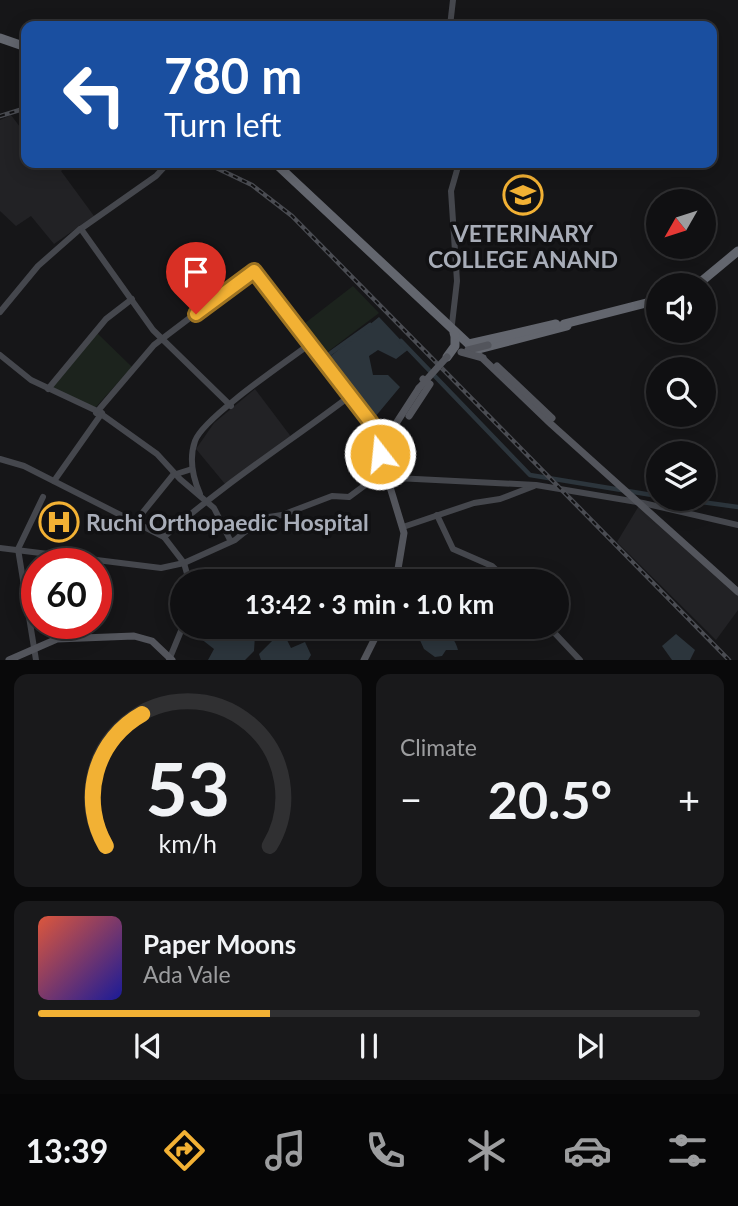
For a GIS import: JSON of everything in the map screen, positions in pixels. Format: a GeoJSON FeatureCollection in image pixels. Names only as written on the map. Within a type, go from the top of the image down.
{"type":"FeatureCollection","features":[{"type":"Feature","properties":{"kind":"highway"},"geometry":{"type":"LineString","coordinates":[[0,39],[21,46]]}},
{"type":"Feature","properties":{"kind":"highway"},"geometry":{"type":"LineString","coordinates":[[283,168],[454,333],[455,346],[447,357]]}},
{"type":"Feature","properties":{"kind":"highway"},"geometry":{"type":"LineString","coordinates":[[283,168],[453,324],[475,348]]}},
{"type":"Feature","properties":{"kind":"highway"},"geometry":{"type":"LineString","coordinates":[[714,273],[738,253]]}},
{"type":"Feature","properties":{"kind":"highway"},"geometry":{"type":"LineString","coordinates":[[384,265],[475,348]]}},
{"type":"Feature","properties":{"kind":"highway"},"geometry":{"type":"LineString","coordinates":[[475,348],[646,304]]}},
{"type":"Feature","properties":{"kind":"main road"},"geometry":{"type":"LineString","coordinates":[[420,389],[445,363],[475,348],[564,325]]}},
{"type":"Feature","properties":{"kind":"main road"},"geometry":{"type":"LineString","coordinates":[[386,443],[420,389],[447,357],[464,348],[475,348],[738,590]]}},
{"type":"Feature","properties":{"kind":"main road"},"geometry":{"type":"LineString","coordinates":[[475,348],[628,491]]}},
{"type":"Feature","properties":{"kind":"main road"},"geometry":{"type":"LineString","coordinates":[[386,443],[430,384],[423,379],[386,443],[384,460],[405,542],[399,569]]}},
{"type":"Feature","properties":{"kind":"main road"},"geometry":{"type":"LineString","coordinates":[[9,660],[62,642],[136,639],[150,642],[170,660]]}},
{"type":"Feature","properties":{"kind":"main road"},"geometry":{"type":"LineString","coordinates":[[366,660],[376,639]]}},
{"type":"Feature","properties":{"kind":"main road"},"geometry":{"type":"LineString","coordinates":[[15,660],[33,650]]}},
{"type":"Feature","properties":{"kind":"street"},"geometry":{"type":"LineString","coordinates":[[451,21],[453,0]]}},
{"type":"Feature","properties":{"kind":"street"},"geometry":{"type":"LineString","coordinates":[[0,309],[37,266],[81,228],[156,176],[162,168]]}},
{"type":"Feature","properties":{"kind":"street"},"geometry":{"type":"LineString","coordinates":[[453,324],[457,281],[451,191],[457,168]]}},
{"type":"Feature","properties":{"kind":"street"},"geometry":{"type":"LineString","coordinates":[[81,228],[163,341],[231,405]]}},
{"type":"Feature","properties":{"kind":"street"},"geometry":{"type":"LineString","coordinates":[[54,481],[99,413],[154,345],[163,341],[253,270],[386,443]]}},
{"type":"Feature","properties":{"kind":"street"},"geometry":{"type":"LineString","coordinates":[[48,389],[106,319],[131,299]]}},
{"type":"Feature","properties":{"kind":"street"},"geometry":{"type":"LineString","coordinates":[[203,498],[192,469],[196,439],[231,405],[310,344]]}},
{"type":"Feature","properties":{"kind":"street"},"geometry":{"type":"LineString","coordinates":[[0,356],[48,389],[99,413],[158,454],[214,508],[230,540]]}},
{"type":"Feature","properties":{"kind":"street"},"geometry":{"type":"LineString","coordinates":[[0,356],[37,387],[99,413]]}},
{"type":"Feature","properties":{"kind":"street"},"geometry":{"type":"LineString","coordinates":[[164,537],[203,498],[268,458],[350,397]]}},
{"type":"Feature","properties":{"kind":"street"},"geometry":{"type":"LineString","coordinates":[[0,459],[24,466],[164,537],[185,569]]}},
{"type":"Feature","properties":{"kind":"street"},"geometry":{"type":"LineString","coordinates":[[135,522],[175,473],[192,469]]}},
{"type":"Feature","properties":{"kind":"street"},"geometry":{"type":"LineString","coordinates":[[0,548],[149,569],[184,564],[242,535],[262,518],[282,515],[332,496],[349,497],[371,479],[389,477],[536,485],[641,503],[738,525]]}},
{"type":"Feature","properties":{"kind":"street"},"geometry":{"type":"LineString","coordinates":[[403,527],[474,503],[500,499],[536,485]]}},
{"type":"Feature","properties":{"kind":"street"},"geometry":{"type":"LineString","coordinates":[[36,660],[18,549],[43,497]]}},
{"type":"Feature","properties":{"kind":"street"},"geometry":{"type":"LineString","coordinates":[[437,515],[452,546],[495,569]]}},
{"type":"Feature","properties":{"kind":"street"},"geometry":{"type":"LineString","coordinates":[[170,660],[179,639]]}},
{"type":"Feature","properties":{"kind":"street"},"geometry":{"type":"LineString","coordinates":[[558,639],[578,660]]}},
{"type":"Feature","properties":{"kind":"shaded area"},"geometry":{"type":"Polygon","coordinates":[[[11,115],[21,128],[21,168],[65,168],[61,171],[94,216],[54,244],[31,216],[16,226],[0,211],[0,120],[11,115]]]}},
{"type":"Feature","properties":{"kind":"shaded area"},"geometry":{"type":"Polygon","coordinates":[[[353,286],[379,313],[322,356],[300,327],[353,286]]]}},
{"type":"Feature","properties":{"kind":"shaded area"},"geometry":{"type":"Polygon","coordinates":[[[379,317],[409,349],[396,359],[378,350],[369,356],[373,375],[388,375],[400,387],[375,417],[327,359],[379,317]]]}},
{"type":"Feature","properties":{"kind":"shaded area"},"geometry":{"type":"Polygon","coordinates":[[[97,333],[132,367],[94,409],[50,390],[97,333]]]}},
{"type":"Feature","properties":{"kind":"shaded area"},"geometry":{"type":"Polygon","coordinates":[[[255,389],[292,438],[225,484],[196,449],[214,423],[255,389]]]}},
{"type":"Feature","properties":{"kind":"shaded area"},"geometry":{"type":"Polygon","coordinates":[[[640,504],[738,592],[738,610],[716,640],[617,542],[640,504]]]}},
{"type":"Feature","properties":{"kind":"shaded area"},"geometry":{"type":"Polygon","coordinates":[[[676,634],[695,650],[690,660],[672,660],[662,646],[676,634]]]}},
{"type":"Feature","properties":{"kind":"shaded area"},"geometry":{"type":"Polygon","coordinates":[[[201,639],[255,639],[254,651],[245,660],[208,660],[214,649],[201,639]]]}},
{"type":"Feature","properties":{"kind":"shaded area"},"geometry":{"type":"Polygon","coordinates":[[[286,639],[291,648],[305,642],[311,655],[308,660],[261,660],[259,654],[273,640],[286,639]]]}},
{"type":"Feature","properties":{"kind":"shaded area"},"geometry":{"type":"Polygon","coordinates":[[[419,639],[453,639],[458,650],[446,650],[442,656],[435,657],[424,649],[419,639]]]}},
{"type":"Feature","properties":{"kind":"waterway"},"geometry":{"type":"LineString","coordinates":[[325,357],[370,325]]}},
{"type":"Feature","properties":{"kind":"waterway"},"geometry":{"type":"LineString","coordinates":[[401,341],[530,475],[646,494]]}},
{"type":"Feature","properties":{"kind":"waterway"},"geometry":{"type":"LineString","coordinates":[[716,504],[738,507]]}},
{"type":"Feature","properties":{"kind":"railway"},"geometry":{"type":"LineString","coordinates":[[0,116],[21,110]]}},
{"type":"Feature","properties":{"kind":"railway"},"geometry":{"type":"LineString","coordinates":[[216,168],[252,185],[292,216],[729,660]]}},
{"type":"Feature","properties":{"kind":"place","name":"VETERINARY COLLEGE ANAND"},"geometry":{"type":"Point","coordinates":[523,195]}},
{"type":"Feature","properties":{"kind":"place","name":"Ruchi Orthopaedic Hospital"},"geometry":{"type":"Point","coordinates":[59,522]}},
{"type":"Feature","properties":{"kind":"route"},"geometry":{"type":"LineString","coordinates":[[196,314],[253,270],[375,428],[384,442],[380,454]]}}]}
